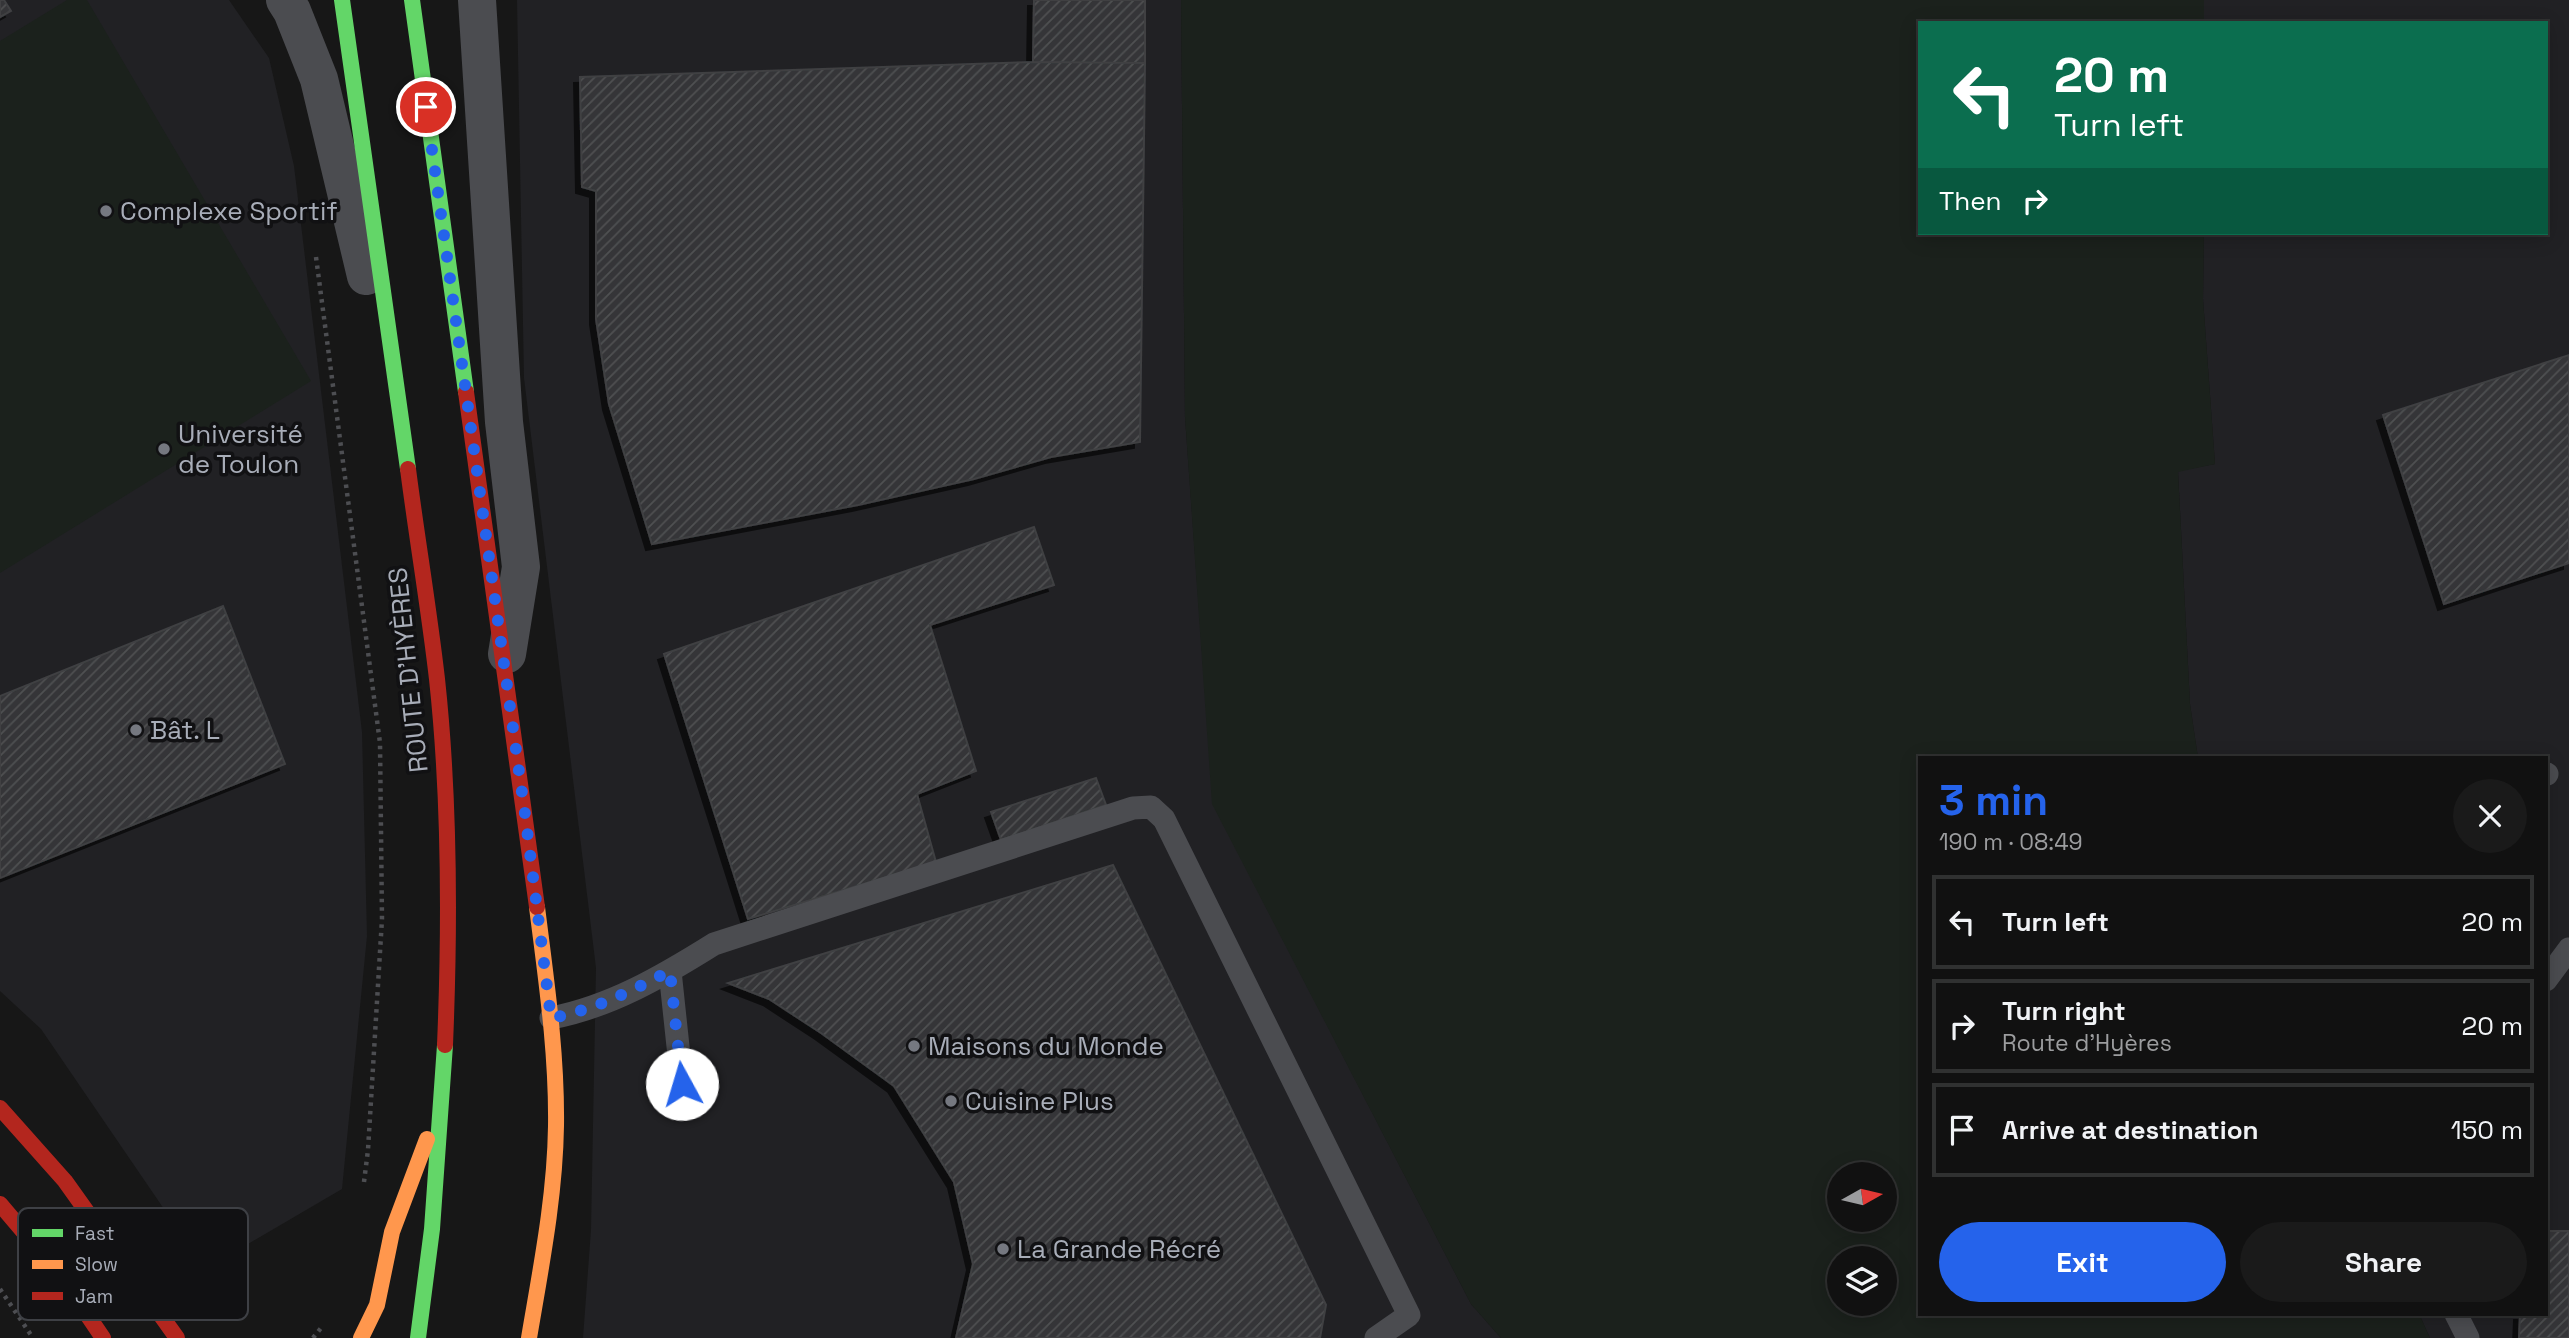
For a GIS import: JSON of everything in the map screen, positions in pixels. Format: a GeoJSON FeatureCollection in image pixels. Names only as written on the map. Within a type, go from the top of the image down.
{"type":"FeatureCollection","features":[{"type":"Feature","properties":{"kind":"main road","name":"ROUTE D'HYÈRES"},"geometry":{"type":"LineString","coordinates":[[342,0],[437,680],[446,789],[449,944],[443,1095],[430,1259],[418,1338]]}},
{"type":"Feature","properties":{"kind":"main road"},"geometry":{"type":"LineString","coordinates":[[412,0],[551,1018],[556,1124],[552,1199],[555,1288]]}},
{"type":"Feature","properties":{"kind":"main road"},"geometry":{"type":"LineString","coordinates":[[361,1338],[377,1305],[392,1231],[443,1095]]}},
{"type":"Feature","properties":{"kind":"main road"},"geometry":{"type":"LineString","coordinates":[[0,1108],[65,1181],[84,1208]]}},
{"type":"Feature","properties":{"kind":"main road"},"geometry":{"type":"LineString","coordinates":[[529,1338],[552,1199]]}},
{"type":"Feature","properties":{"kind":"main road"},"geometry":{"type":"LineString","coordinates":[[0,1204],[18,1225]]}},
{"type":"Feature","properties":{"kind":"main road"},"geometry":{"type":"LineString","coordinates":[[91,1320],[103,1338]]}},
{"type":"Feature","properties":{"kind":"main road"},"geometry":{"type":"LineString","coordinates":[[165,1320],[177,1338]]}},
{"type":"Feature","properties":{"kind":"main road"},"geometry":{"type":"LineString","coordinates":[[167,1323],[187,1338]]}},
{"type":"Feature","properties":{"kind":"street"},"geometry":{"type":"LineString","coordinates":[[285,0],[319,79],[402,426]]}},
{"type":"Feature","properties":{"kind":"street"},"geometry":{"type":"LineString","coordinates":[[477,0],[504,422],[521,567],[505,670]]}},
{"type":"Feature","properties":{"kind":"lane"},"geometry":{"type":"LineString","coordinates":[[551,1018],[601,1005],[670,971],[714,944],[1133,808],[1151,807],[1164,819],[1409,1315],[1376,1338]]}},
{"type":"Feature","properties":{"kind":"lane"},"geometry":{"type":"LineString","coordinates":[[2548,977],[2569,949]]}},
{"type":"Feature","properties":{"kind":"lane"},"geometry":{"type":"LineString","coordinates":[[670,971],[682,1084]]}},
{"type":"Feature","properties":{"kind":"lane"},"geometry":{"type":"LineString","coordinates":[[2457,1316],[2468,1338]]}},
{"type":"Feature","properties":{"kind":"path"},"geometry":{"type":"LineString","coordinates":[[314,244],[380,743],[382,919],[368,1150],[363,1188]]}},
{"type":"Feature","properties":{"kind":"path"},"geometry":{"type":"LineString","coordinates":[[0,1289],[18,1316]]}},
{"type":"Feature","properties":{"kind":"path"},"geometry":{"type":"LineString","coordinates":[[21,1320],[33,1338]]}},
{"type":"Feature","properties":{"kind":"shaded area","name":"Université de Toulon"},"geometry":{"type":"Polygon","coordinates":[[[0,0],[229,0],[269,58],[294,166],[362,732],[367,936],[342,1189],[248,1244],[248,1208],[163,1208],[41,1029],[0,991],[0,0]]]}},
{"type":"Feature","properties":{"kind":"shaded area","name":"Complexe Sportif"},"geometry":{"type":"Polygon","coordinates":[[[67,0],[87,0],[311,381],[0,573],[0,41],[67,0]]]}},
{"type":"Feature","properties":{"kind":"shaded area"},"geometry":{"type":"Polygon","coordinates":[[[517,0],[1181,0],[1185,417],[1213,804],[1471,1304],[1501,1338],[583,1338],[591,1230],[596,968],[524,378],[517,0]]]}},
{"type":"Feature","properties":{"kind":"shaded area"},"geometry":{"type":"Polygon","coordinates":[[[1181,0],[2204,0],[2204,21],[1918,21],[1918,235],[2204,235],[2203,299],[2215,464],[2178,472],[2190,704],[2198,756],[1918,756],[1918,1316],[2420,1316],[2430,1338],[1501,1338],[1471,1304],[1212,804],[1185,417],[1181,0]]]}},
{"type":"Feature","properties":{"kind":"shaded area"},"geometry":{"type":"Polygon","coordinates":[[[2204,0],[2569,0],[2569,1338],[2430,1338],[2420,1316],[2548,1316],[2548,756],[2198,756],[2190,704],[2178,471],[2215,464],[2203,299],[2204,235],[2548,235],[2548,21],[2204,21],[2204,0]]]}},
{"type":"Feature","properties":{"kind":"building"},"geometry":{"type":"Polygon","coordinates":[[[0,0],[4,0],[11,11],[0,17],[0,0]]]}},
{"type":"Feature","properties":{"kind":"building"},"geometry":{"type":"Polygon","coordinates":[[[1034,0],[1145,0],[1145,63],[1033,62],[1034,0]]]}},
{"type":"Feature","properties":{"kind":"building"},"geometry":{"type":"Polygon","coordinates":[[[1033,62],[1145,63],[1140,442],[1051,457],[974,479],[858,505],[652,544],[609,404],[596,319],[596,191],[582,187],[580,77],[1033,62]]]}},
{"type":"Feature","properties":{"kind":"building"},"geometry":{"type":"Polygon","coordinates":[[[2569,355],[2569,563],[2444,604],[2383,415],[2569,355]]]}},
{"type":"Feature","properties":{"kind":"building"},"geometry":{"type":"Polygon","coordinates":[[[1034,527],[1054,585],[930,625],[976,771],[917,794],[936,862],[748,919],[664,654],[1034,527]]]}},
{"type":"Feature","properties":{"kind":"building","name":"Bât. L"},"geometry":{"type":"Polygon","coordinates":[[[223,606],[285,764],[0,878],[0,696],[223,606]]]}},
{"type":"Feature","properties":{"kind":"building"},"geometry":{"type":"Polygon","coordinates":[[[1096,778],[1106,805],[1001,840],[991,812],[1096,778]]]}},
{"type":"Feature","properties":{"kind":"building"},"geometry":{"type":"Polygon","coordinates":[[[1113,865],[1326,1305],[1320,1338],[956,1338],[973,1264],[954,1182],[894,1086],[769,999],[728,983],[1113,865]]]}},
{"type":"Feature","properties":{"kind":"building"},"geometry":{"type":"Polygon","coordinates":[[[2548,1231],[2569,1231],[2569,1338],[2519,1338],[2520,1316],[2548,1316],[2548,1231]]]}},
{"type":"Feature","properties":{"kind":"traffic: fast"},"geometry":{"type":"LineString","coordinates":[[342,0],[408,469]]}},
{"type":"Feature","properties":{"kind":"traffic: fast"},"geometry":{"type":"LineString","coordinates":[[412,0],[466,392]]}},
{"type":"Feature","properties":{"kind":"traffic: fast"},"geometry":{"type":"LineString","coordinates":[[418,1338],[432,1229],[445,1045]]}},
{"type":"Feature","properties":{"kind":"traffic: slow"},"geometry":{"type":"LineString","coordinates":[[529,1338],[550,1206],[556,1126],[553,1043],[537,907]]}},
{"type":"Feature","properties":{"kind":"traffic: slow"},"geometry":{"type":"LineString","coordinates":[[361,1338],[377,1305],[392,1232],[427,1139]]}},
{"type":"Feature","properties":{"kind":"traffic: jam"},"geometry":{"type":"LineString","coordinates":[[466,392],[537,907]]}},
{"type":"Feature","properties":{"kind":"traffic: jam"},"geometry":{"type":"LineString","coordinates":[[408,469],[434,653],[447,816],[448,954],[445,1045]]}},
{"type":"Feature","properties":{"kind":"traffic: jam"},"geometry":{"type":"LineString","coordinates":[[0,1108],[65,1181],[84,1208]]}},
{"type":"Feature","properties":{"kind":"traffic: jam"},"geometry":{"type":"LineString","coordinates":[[0,1204],[18,1225]]}},
{"type":"Feature","properties":{"kind":"traffic: jam"},"geometry":{"type":"LineString","coordinates":[[91,1320],[103,1338]]}},
{"type":"Feature","properties":{"kind":"traffic: jam"},"geometry":{"type":"LineString","coordinates":[[164,1320],[177,1338]]}},
{"type":"Feature","properties":{"kind":"place","name":"Complexe Sportif"},"geometry":{"type":"Point","coordinates":[106,211]}},
{"type":"Feature","properties":{"kind":"place","name":"Université de Toulon"},"geometry":{"type":"Point","coordinates":[164,449]}},
{"type":"Feature","properties":{"kind":"place","name":"Bât. L"},"geometry":{"type":"Point","coordinates":[136,730]}},
{"type":"Feature","properties":{"kind":"place","name":"Maisons du Monde"},"geometry":{"type":"Point","coordinates":[914,1046]}},
{"type":"Feature","properties":{"kind":"place","name":"Cuisine Plus"},"geometry":{"type":"Point","coordinates":[951,1101]}},
{"type":"Feature","properties":{"kind":"place","name":"La Grande Récré"},"geometry":{"type":"Point","coordinates":[1003,1249]}},
{"type":"Feature","properties":{"kind":"route"},"geometry":{"type":"LineString","coordinates":[[426,107],[551,1018],[601,1005],[670,971],[682,1084]]}}]}
